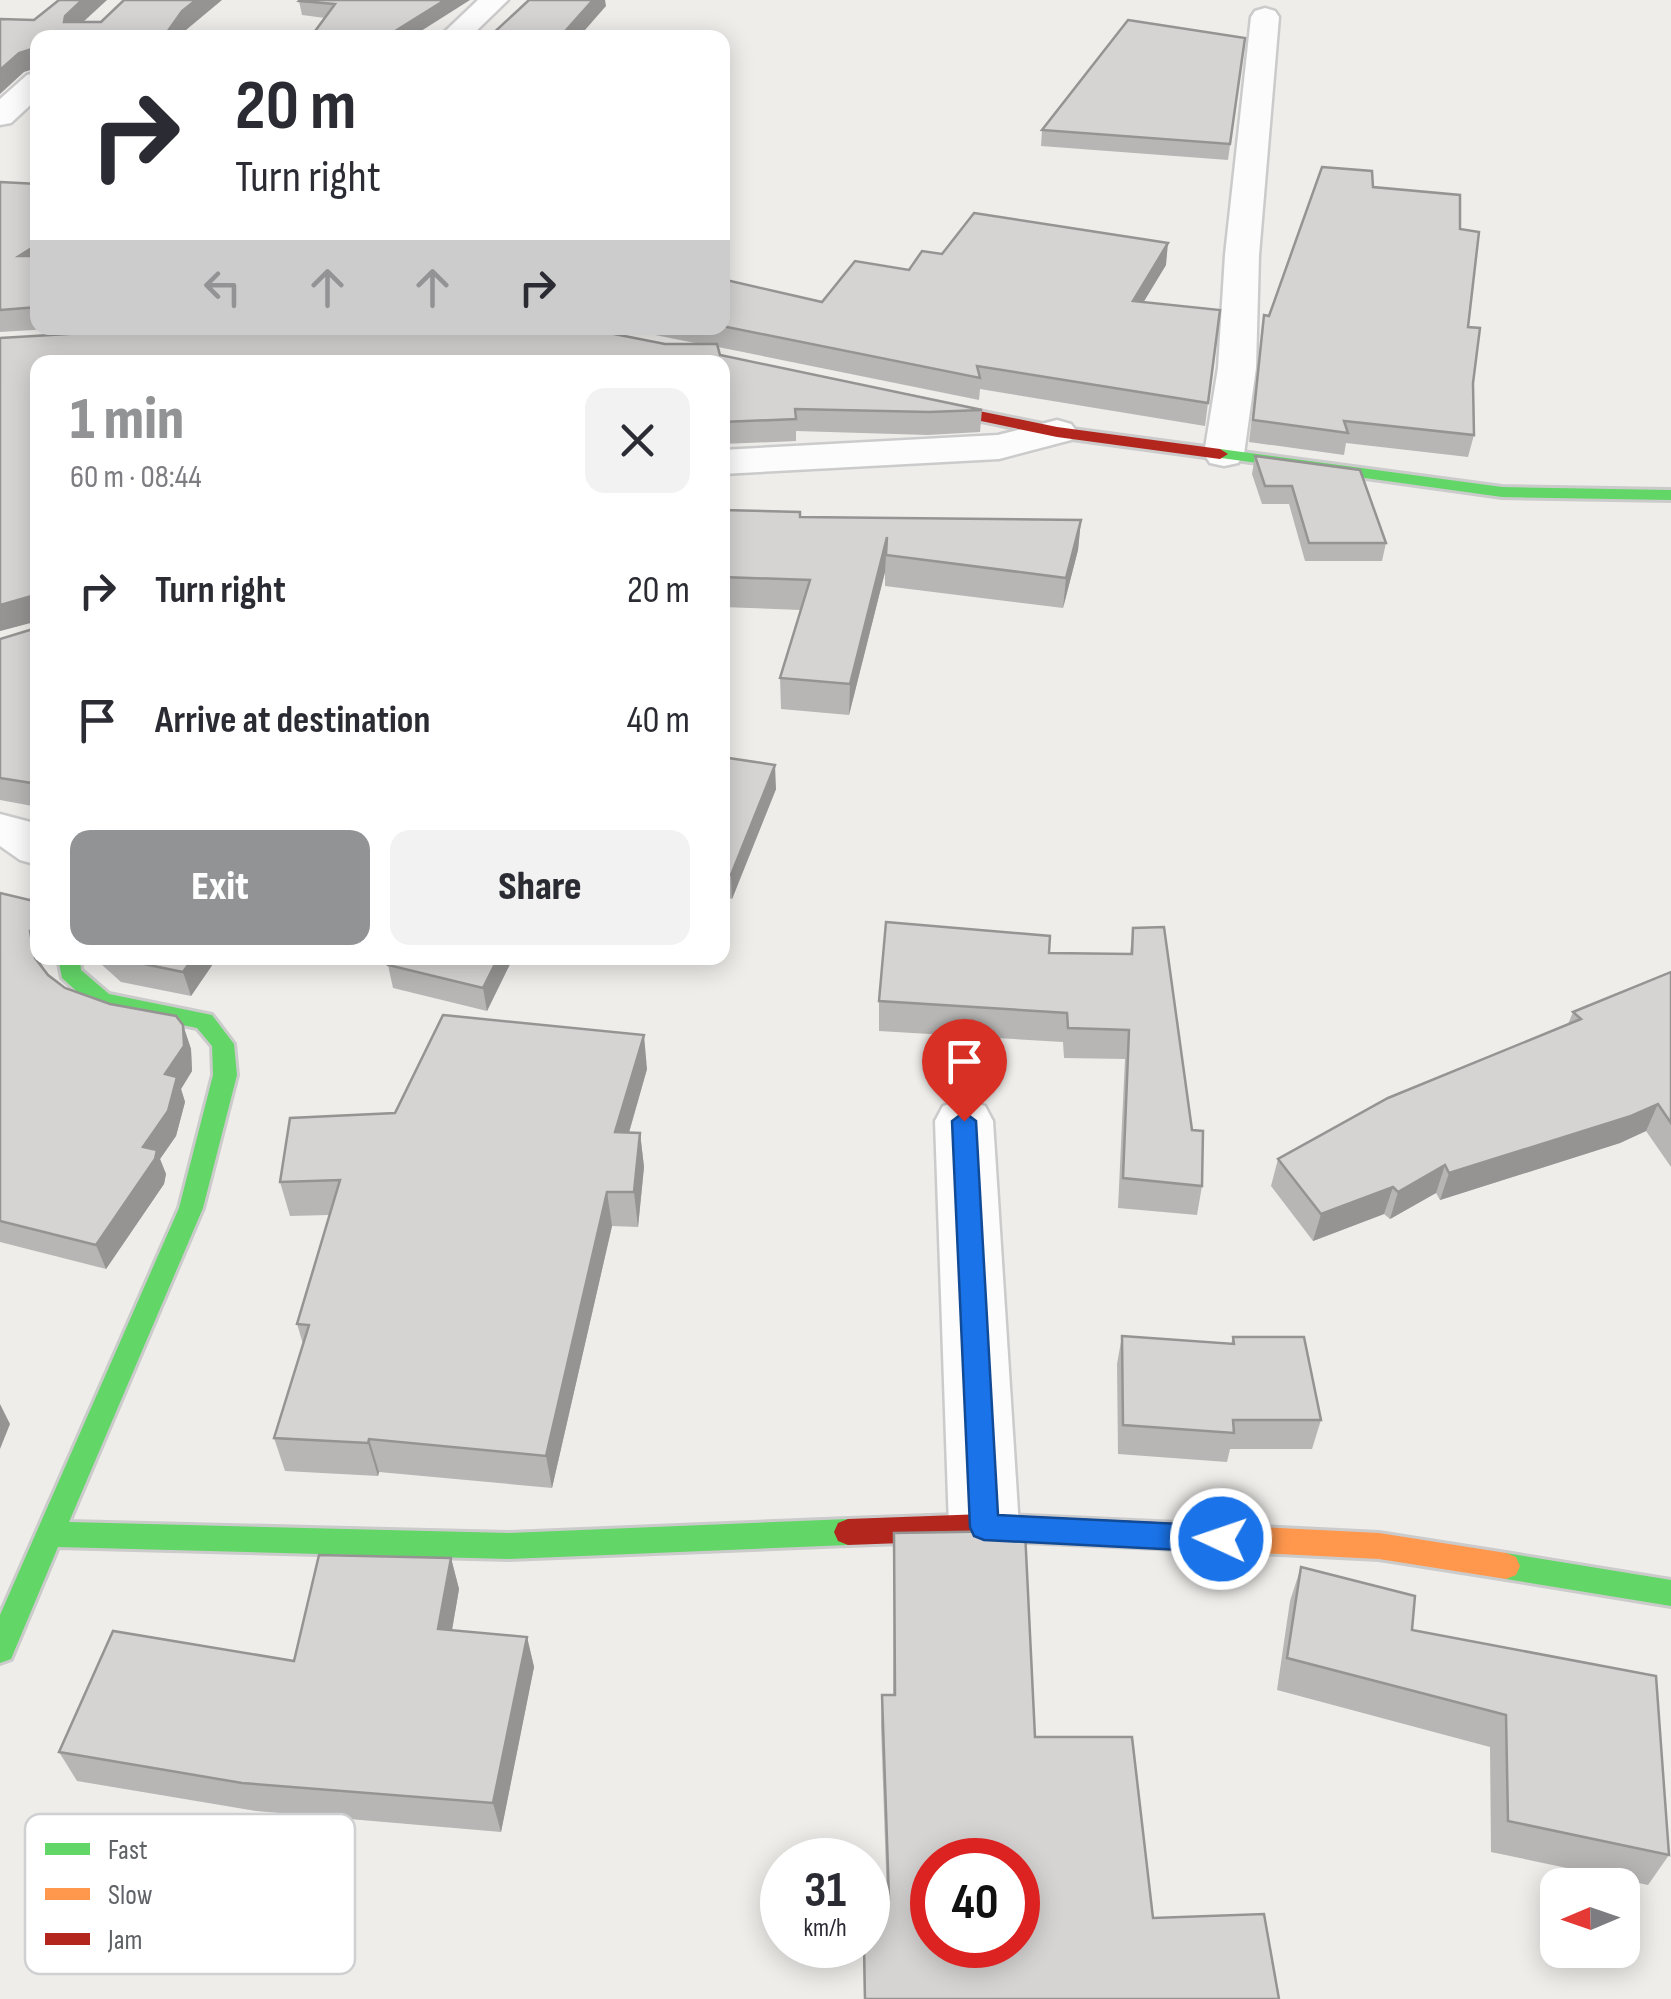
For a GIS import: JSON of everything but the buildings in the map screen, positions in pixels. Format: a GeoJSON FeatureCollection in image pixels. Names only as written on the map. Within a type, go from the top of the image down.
{"type":"FeatureCollection","features":[{"type":"Feature","properties":{"kind":"street"},"geometry":{"type":"LineString","coordinates":[[461,30],[494,0]]}},
{"type":"Feature","properties":{"kind":"street"},"geometry":{"type":"LineString","coordinates":[[1224,454],[1237,368],[1242,255],[1265,17]]}},
{"type":"Feature","properties":{"kind":"street"},"geometry":{"type":"LineString","coordinates":[[0,116],[30,88]]}},
{"type":"Feature","properties":{"kind":"street"},"geometry":{"type":"LineString","coordinates":[[890,398],[1057,432],[1502,492],[1671,496]]}},
{"type":"Feature","properties":{"kind":"street"},"geometry":{"type":"LineString","coordinates":[[730,462],[1000,447],[1057,432]]}},
{"type":"Feature","properties":{"kind":"street"},"geometry":{"type":"LineString","coordinates":[[0,830],[30,843]]}},
{"type":"Feature","properties":{"kind":"street"},"geometry":{"type":"LineString","coordinates":[[0,1649],[191,1208],[225,1075],[222,1044],[204,1021],[102,1001],[70,973],[69,965]]}},
{"type":"Feature","properties":{"kind":"street"},"geometry":{"type":"LineString","coordinates":[[964,1121],[984,1527]]}},
{"type":"Feature","properties":{"kind":"street"},"geometry":{"type":"LineString","coordinates":[[50,1534],[510,1546],[984,1527],[1379,1546],[1671,1592]]}},
{"type":"Feature","properties":{"kind":"traffic: fast"},"geometry":{"type":"LineString","coordinates":[[1220,454],[1502,492],[1671,495]]}},
{"type":"Feature","properties":{"kind":"traffic: fast"},"geometry":{"type":"LineString","coordinates":[[0,1649],[191,1208],[225,1075],[223,1044],[204,1021],[102,1001],[70,973],[69,965]]}},
{"type":"Feature","properties":{"kind":"traffic: fast"},"geometry":{"type":"LineString","coordinates":[[50,1534],[509,1546],[848,1532]]}},
{"type":"Feature","properties":{"kind":"traffic: fast"},"geometry":{"type":"LineString","coordinates":[[1506,1566],[1671,1593]]}},
{"type":"Feature","properties":{"kind":"traffic: slow"},"geometry":{"type":"LineString","coordinates":[[1199,1537],[1379,1546],[1506,1566]]}},
{"type":"Feature","properties":{"kind":"traffic: jam"},"geometry":{"type":"LineString","coordinates":[[906,401],[1057,432],[1220,454]]}},
{"type":"Feature","properties":{"kind":"traffic: jam"},"geometry":{"type":"LineString","coordinates":[[848,1532],[984,1527],[1199,1537]]}},
{"type":"Feature","properties":{"kind":"route"},"geometry":{"type":"LineString","coordinates":[[964,1121],[984,1527],[1221,1539]]}}]}
